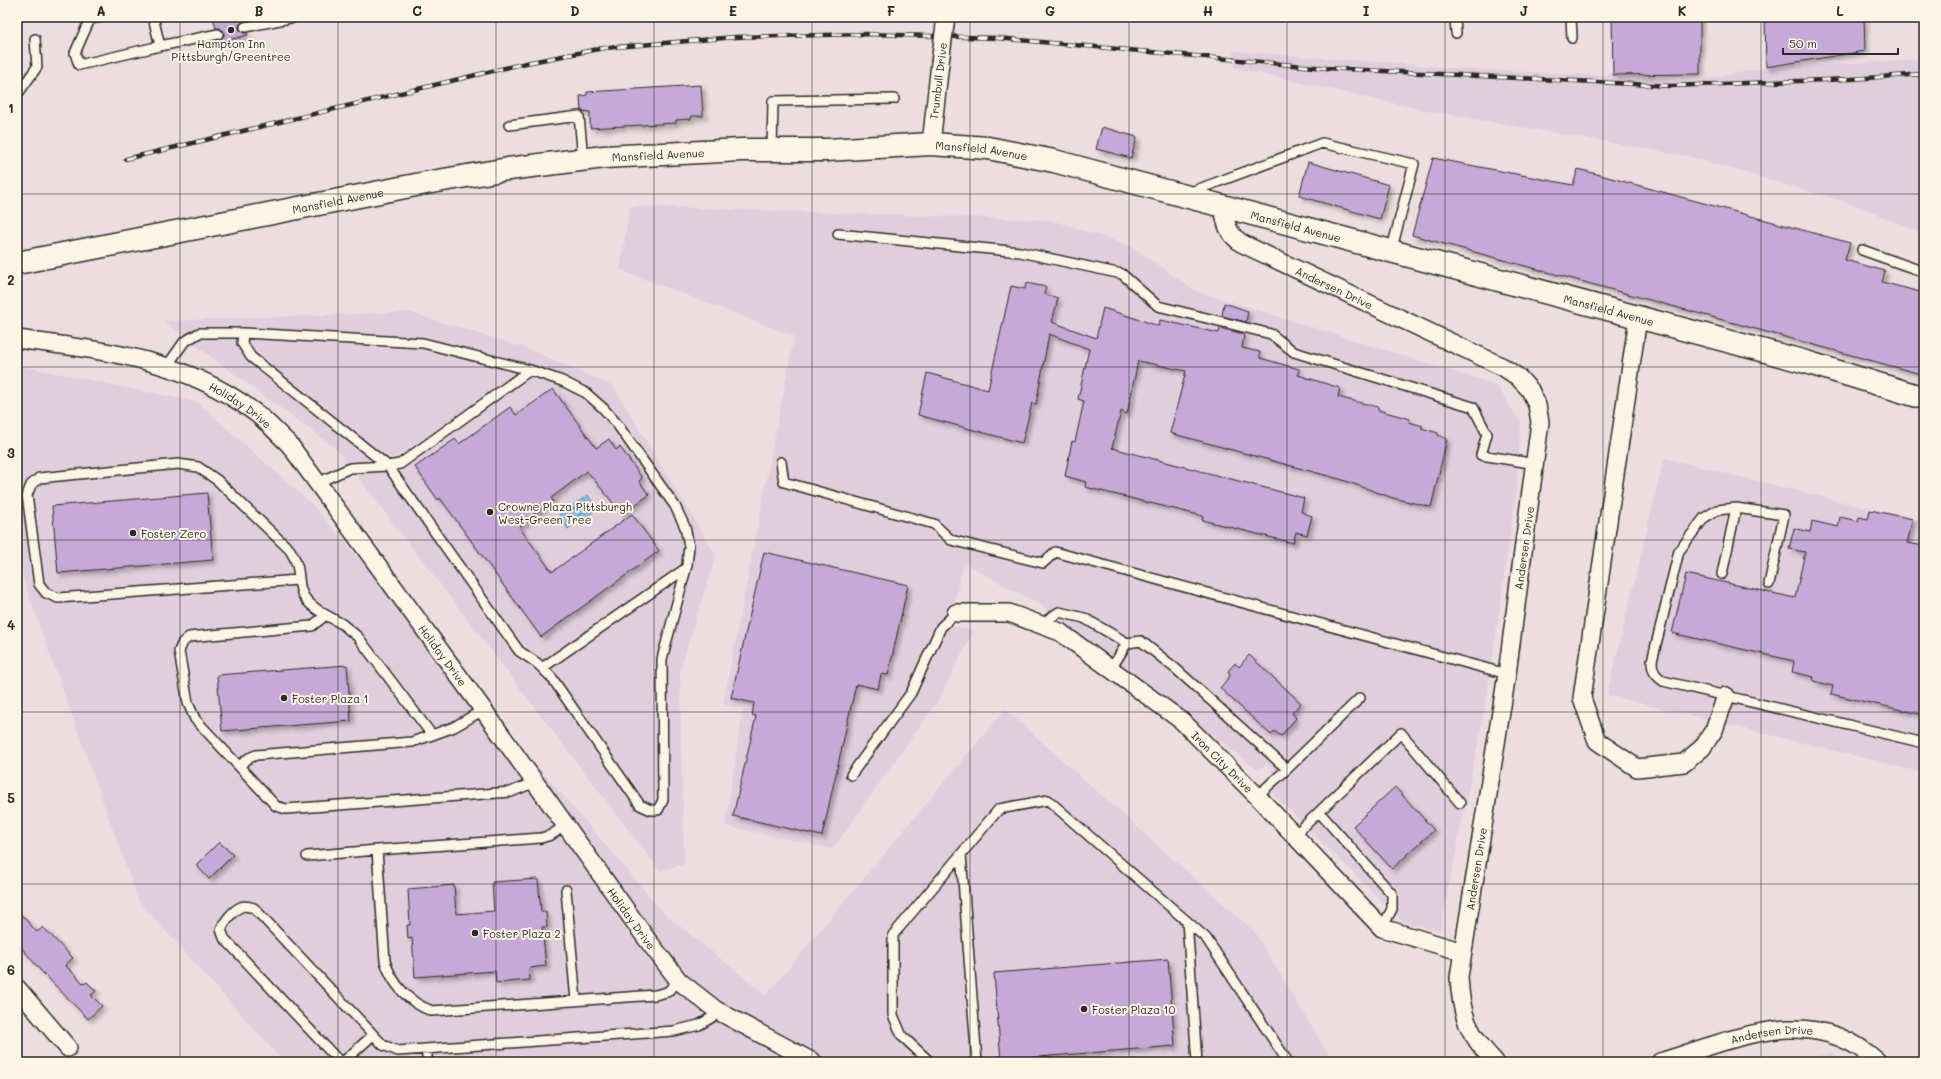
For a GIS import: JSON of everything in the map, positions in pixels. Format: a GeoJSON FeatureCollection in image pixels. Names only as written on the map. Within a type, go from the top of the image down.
{"type":"FeatureCollection","features":[{"type":"Feature","properties":{"kind":"main road","name":"Mansfield Avenue"},"geometry":{"type":"LineString","coordinates":[[17,263],[426,183],[508,169],[583,159],[772,150],[826,150],[931,144],[962,145],[1014,152],[1847,374],[1924,398]]}},
{"type":"Feature","properties":{"kind":"street","name":"Trumbull Drive"},"geometry":{"type":"LineString","coordinates":[[931,144],[946,17]]}},
{"type":"Feature","properties":{"kind":"street","name":"Andersen Drive"},"geometry":{"type":"LineString","coordinates":[[1223,207],[1226,226],[1232,236],[1241,243],[1485,357],[1518,377],[1530,390],[1537,405],[1540,422],[1536,464],[1507,674],[1459,977],[1460,1002],[1467,1025],[1479,1046],[1495,1062]]}},
{"type":"Feature","properties":{"kind":"street"},"geometry":{"type":"LineString","coordinates":[[1638,318],[1582,698],[1597,741],[1637,768],[1684,763],[1702,748],[1714,730],[1726,696]]}},
{"type":"Feature","properties":{"kind":"street","name":"Holiday Drive"},"geometry":{"type":"LineString","coordinates":[[17,339],[127,355],[167,366],[210,384],[253,411],[289,444],[679,981],[721,1012],[805,1060]]}},
{"type":"Feature","properties":{"kind":"street","name":"Iron City Drive"},"geometry":{"type":"LineString","coordinates":[[956,613],[1009,613],[1060,632],[1182,721],[1258,796],[1382,928]]}},
{"type":"Feature","properties":{"kind":"street"},"geometry":{"type":"LineString","coordinates":[[1382,928],[1463,952]]}},
{"type":"Feature","properties":{"kind":"street"},"geometry":{"type":"LineString","coordinates":[[17,988],[68,1048]]}},
{"type":"Feature","properties":{"kind":"street","name":"Andersen Drive"},"geometry":{"type":"LineString","coordinates":[[1660,1062],[1772,1029],[1794,1028],[1833,1034],[1852,1043],[1878,1062]]}},
{"type":"Feature","properties":{"kind":"lane"},"geometry":{"type":"LineString","coordinates":[[101,17],[90,19],[76,53],[79,65],[218,34]]}},
{"type":"Feature","properties":{"kind":"lane"},"geometry":{"type":"LineString","coordinates":[[153,17],[160,46]]}},
{"type":"Feature","properties":{"kind":"lane"},"geometry":{"type":"LineString","coordinates":[[245,27],[295,17]]}},
{"type":"Feature","properties":{"kind":"lane"},"geometry":{"type":"LineString","coordinates":[[1455,17],[1456,33]]}},
{"type":"Feature","properties":{"kind":"lane"},"geometry":{"type":"LineString","coordinates":[[1571,17],[1572,38]]}},
{"type":"Feature","properties":{"kind":"lane"},"geometry":{"type":"LineString","coordinates":[[17,95],[37,66],[35,39]]}},
{"type":"Feature","properties":{"kind":"lane"},"geometry":{"type":"LineString","coordinates":[[772,150],[773,100],[894,99]]}},
{"type":"Feature","properties":{"kind":"lane"},"geometry":{"type":"LineString","coordinates":[[509,125],[579,116],[583,159]]}},
{"type":"Feature","properties":{"kind":"lane"},"geometry":{"type":"LineString","coordinates":[[1180,196],[1322,143],[1414,164],[1391,252]]}},
{"type":"Feature","properties":{"kind":"lane"},"geometry":{"type":"LineString","coordinates":[[838,234],[1020,252],[1122,274],[1158,306],[1271,334],[1294,352],[1473,407],[1487,434],[1481,455],[1536,464]]}},
{"type":"Feature","properties":{"kind":"lane"},"geometry":{"type":"LineString","coordinates":[[1862,250],[1924,272]]}},
{"type":"Feature","properties":{"kind":"lane"},"geometry":{"type":"LineString","coordinates":[[167,366],[184,342],[199,333],[243,333],[423,343],[530,370],[562,381],[586,393],[603,408],[617,424],[675,506],[685,528],[689,546],[686,569],[662,658],[663,800],[658,810],[651,810],[640,805],[552,678],[542,668],[519,651],[388,466],[251,357],[242,343],[243,333]]}},
{"type":"Feature","properties":{"kind":"lane"},"geometry":{"type":"LineString","coordinates":[[317,483],[350,468],[400,464],[530,370]]}},
{"type":"Feature","properties":{"kind":"lane"},"geometry":{"type":"LineString","coordinates":[[781,462],[784,482],[934,524],[951,540],[1043,563],[1055,552],[1507,674]]}},
{"type":"Feature","properties":{"kind":"lane"},"geometry":{"type":"LineString","coordinates":[[298,580],[58,598],[46,593],[39,584],[27,496],[31,484],[39,478],[178,464],[198,468],[217,480],[290,550],[296,560],[298,580],[302,595],[311,607],[342,624],[358,637],[432,735]]}},
{"type":"Feature","properties":{"kind":"lane"},"geometry":{"type":"LineString","coordinates":[[1722,574],[1736,508]]}},
{"type":"Feature","properties":{"kind":"lane"},"geometry":{"type":"LineString","coordinates":[[1769,584],[1784,515],[1736,508],[1718,510],[1704,518],[1679,551],[1652,661],[1652,668],[1656,676],[1663,681],[1924,743]]}},
{"type":"Feature","properties":{"kind":"lane"},"geometry":{"type":"LineString","coordinates":[[542,668],[686,569]]}},
{"type":"Feature","properties":{"kind":"lane"},"geometry":{"type":"LineString","coordinates":[[1040,625],[1059,612],[1084,618],[1127,643],[1141,641],[1287,769]]}},
{"type":"Feature","properties":{"kind":"lane"},"geometry":{"type":"LineString","coordinates":[[851,775],[911,693],[941,627],[956,613]]}},
{"type":"Feature","properties":{"kind":"lane"},"geometry":{"type":"LineString","coordinates":[[326,615],[312,626],[189,637],[182,642],[180,651],[188,703],[195,719],[276,806],[286,809],[511,792],[535,782]]}},
{"type":"Feature","properties":{"kind":"lane"},"geometry":{"type":"LineString","coordinates":[[1111,669],[1127,643]]}},
{"type":"Feature","properties":{"kind":"lane"},"geometry":{"type":"LineString","coordinates":[[1258,796],[1360,698]]}},
{"type":"Feature","properties":{"kind":"lane"},"geometry":{"type":"LineString","coordinates":[[239,766],[249,758],[256,755],[412,742],[454,727],[483,710]]}},
{"type":"Feature","properties":{"kind":"lane"},"geometry":{"type":"LineString","coordinates":[[1295,835],[1401,733],[1460,803]]}},
{"type":"Feature","properties":{"kind":"lane"},"geometry":{"type":"LineString","coordinates":[[930,1062],[902,1036],[893,1015],[893,935],[999,809],[1048,800],[1206,938],[1288,1062]]}},
{"type":"Feature","properties":{"kind":"lane"},"geometry":{"type":"LineString","coordinates":[[1319,812],[1392,894],[1392,909],[1382,928]]}},
{"type":"Feature","properties":{"kind":"lane"},"geometry":{"type":"LineString","coordinates":[[307,856],[541,838],[551,835],[566,825]]}},
{"type":"Feature","properties":{"kind":"lane"},"geometry":{"type":"LineString","coordinates":[[377,850],[385,961],[388,974],[404,994],[417,1006],[432,1011],[655,995],[667,992],[679,981]]}},
{"type":"Feature","properties":{"kind":"lane"},"geometry":{"type":"LineString","coordinates":[[961,854],[978,1062]]}},
{"type":"Feature","properties":{"kind":"lane"},"geometry":{"type":"LineString","coordinates":[[566,890],[576,1001]]}},
{"type":"Feature","properties":{"kind":"lane"},"geometry":{"type":"LineString","coordinates":[[340,1062],[224,938],[221,929],[224,922],[240,907],[246,906],[254,908],[383,1045],[398,1051],[674,1031],[699,1025],[721,1012]]}},
{"type":"Feature","properties":{"kind":"lane"},"geometry":{"type":"LineString","coordinates":[[1187,921],[1197,1062]]}},
{"type":"Feature","properties":{"kind":"lane"},"geometry":{"type":"LineString","coordinates":[[343,1062],[373,1035]]}},
{"type":"Feature","properties":{"kind":"lane"},"geometry":{"type":"LineString","coordinates":[[427,1050],[427,1062]]}},
{"type":"Feature","properties":{"kind":"shaded area"},"geometry":{"type":"Polygon","coordinates":[[[1233,51],[1469,69],[1701,80],[1765,68],[1924,59],[1924,234],[1852,204],[1687,156],[1423,110],[1235,68],[1233,51]]]}},
{"type":"Feature","properties":{"kind":"shaded area"},"geometry":{"type":"Polygon","coordinates":[[[630,206],[1051,220],[1131,246],[1196,291],[1497,385],[1521,423],[1516,494],[1486,703],[1440,931],[1403,922],[1276,797],[1264,782],[1271,776],[1272,767],[1264,766],[1256,769],[1040,605],[964,563],[949,625],[974,631],[938,701],[833,849],[725,826],[743,708],[723,705],[794,336],[620,270],[630,206]]]}},
{"type":"Feature","properties":{"kind":"shaded area"},"geometry":{"type":"Polygon","coordinates":[[[409,312],[526,348],[613,386],[716,555],[680,671],[684,864],[660,871],[337,450],[163,321],[409,312]]]}},
{"type":"Feature","properties":{"kind":"shaded area"},"geometry":{"type":"Polygon","coordinates":[[[17,365],[197,402],[312,504],[666,915],[766,995],[1005,709],[1255,932],[1333,1062],[284,1062],[139,902],[27,591],[17,554],[17,365]]]}},
{"type":"Feature","properties":{"kind":"shaded area"},"geometry":{"type":"Polygon","coordinates":[[[1664,458],[1924,522],[1924,773],[1607,695],[1664,458]]]}},
{"type":"Feature","properties":{"kind":"shaded area"},"geometry":{"type":"Polygon","coordinates":[[[1831,1053],[1844,1062],[1789,1062],[1831,1053]]]}},
{"type":"Feature","properties":{"kind":"water"},"geometry":{"type":"Polygon","coordinates":[[[588,495],[597,509],[568,529],[559,515],[588,495]]]}},
{"type":"Feature","properties":{"kind":"building","name":"Hampton Inn Pittsburgh/Greentree"},"geometry":{"type":"Polygon","coordinates":[[[213,17],[243,17],[244,21],[239,25],[239,29],[248,35],[220,42],[219,40],[224,36],[224,32],[220,28],[216,28],[213,17]]]}},
{"type":"Feature","properties":{"kind":"building"},"geometry":{"type":"Polygon","coordinates":[[[1612,17],[1700,17],[1700,74],[1613,75],[1612,17]]]}},
{"type":"Feature","properties":{"kind":"building"},"geometry":{"type":"Polygon","coordinates":[[[1765,17],[1864,17],[1865,51],[1766,67],[1765,17]]]}},
{"type":"Feature","properties":{"kind":"building"},"geometry":{"type":"Polygon","coordinates":[[[701,85],[703,116],[692,116],[691,119],[676,120],[676,123],[590,128],[590,112],[581,111],[580,96],[587,95],[587,92],[701,85]]]}},
{"type":"Feature","properties":{"kind":"building"},"geometry":{"type":"Polygon","coordinates":[[[1102,127],[1137,137],[1131,158],[1096,149],[1102,127]]]}},
{"type":"Feature","properties":{"kind":"building"},"geometry":{"type":"Polygon","coordinates":[[[1433,158],[1573,185],[1578,169],[1850,243],[1845,260],[1885,271],[1882,282],[1924,293],[1924,375],[1412,235],[1433,158]]]}},
{"type":"Feature","properties":{"kind":"building"},"geometry":{"type":"Polygon","coordinates":[[[1308,162],[1389,185],[1380,219],[1299,196],[1308,162]]]}},
{"type":"Feature","properties":{"kind":"building"},"geometry":{"type":"Polygon","coordinates":[[[1026,283],[1046,287],[1044,294],[1058,298],[1052,322],[1096,338],[1103,308],[1159,326],[1160,320],[1219,333],[1220,328],[1244,334],[1242,348],[1260,352],[1260,358],[1299,369],[1298,375],[1340,388],[1338,397],[1378,407],[1378,410],[1410,419],[1409,422],[1423,426],[1421,428],[1438,433],[1438,435],[1447,439],[1431,507],[1393,498],[1343,480],[1170,433],[1186,371],[1138,361],[1127,414],[1121,411],[1112,448],[1304,498],[1301,512],[1312,516],[1307,535],[1296,532],[1293,543],[1202,520],[1203,516],[1085,487],[1086,482],[1065,476],[1072,441],[1075,442],[1084,401],[1078,399],[1089,349],[1049,334],[1036,404],[1032,403],[1022,443],[918,415],[927,373],[988,390],[1011,286],[1025,289],[1026,283]]]}},
{"type":"Feature","properties":{"kind":"building"},"geometry":{"type":"Polygon","coordinates":[[[1224,303],[1248,311],[1246,322],[1222,316],[1224,303]]]}},
{"type":"Feature","properties":{"kind":"building","name":"Crowne Plaza Pittsburgh West-Green Tree"},"geometry":{"type":"Polygon","coordinates":[[[553,389],[596,448],[609,439],[616,450],[620,447],[642,478],[639,481],[649,495],[622,514],[587,471],[551,498],[553,501],[526,520],[527,521],[519,527],[552,572],[632,514],[659,551],[541,637],[440,498],[438,500],[415,467],[455,439],[459,444],[510,407],[516,415],[553,389]]]}},
{"type":"Feature","properties":{"kind":"building","name":"Foster Zero"},"geometry":{"type":"Polygon","coordinates":[[[207,493],[213,560],[58,573],[52,506],[207,493]]]}},
{"type":"Feature","properties":{"kind":"building"},"geometry":{"type":"Polygon","coordinates":[[[1870,510],[1913,519],[1907,543],[1924,546],[1924,715],[1831,694],[1833,686],[1813,681],[1814,677],[1792,672],[1794,661],[1672,633],[1686,574],[1795,598],[1805,552],[1789,549],[1794,528],[1810,532],[1812,521],[1838,527],[1840,517],[1858,521],[1859,517],[1868,519],[1870,510]]]}},
{"type":"Feature","properties":{"kind":"building"},"geometry":{"type":"Polygon","coordinates":[[[764,552],[908,585],[888,675],[881,674],[878,689],[856,684],[822,836],[733,816],[756,716],[752,715],[754,703],[731,698],[764,552]]]}},
{"type":"Feature","properties":{"kind":"building"},"geometry":{"type":"Polygon","coordinates":[[[1249,655],[1301,703],[1292,713],[1296,718],[1281,736],[1274,731],[1271,735],[1220,688],[1230,676],[1228,671],[1235,663],[1239,667],[1249,655]]]}},
{"type":"Feature","properties":{"kind":"building","name":"Foster Plaza 1"},"geometry":{"type":"Polygon","coordinates":[[[347,665],[351,721],[222,731],[217,675],[347,665]]]}},
{"type":"Feature","properties":{"kind":"building"},"geometry":{"type":"Polygon","coordinates":[[[1395,787],[1434,830],[1392,869],[1353,826],[1395,787]]]}},
{"type":"Feature","properties":{"kind":"building"},"geometry":{"type":"Polygon","coordinates":[[[219,842],[233,855],[209,879],[196,865],[219,842]]]}},
{"type":"Feature","properties":{"kind":"building","name":"Foster Plaza 2"},"geometry":{"type":"Polygon","coordinates":[[[538,879],[541,912],[546,912],[547,927],[542,927],[546,966],[529,968],[530,980],[496,983],[495,971],[415,977],[412,938],[408,939],[407,925],[410,925],[408,889],[454,885],[456,914],[494,911],[492,882],[538,879]]]}},
{"type":"Feature","properties":{"kind":"building"},"geometry":{"type":"Polygon","coordinates":[[[17,910],[37,932],[43,927],[73,958],[65,965],[84,984],[87,982],[96,991],[91,995],[102,1006],[88,1019],[40,970],[17,942],[17,910]]]}},
{"type":"Feature","properties":{"kind":"building","name":"Foster Plaza 10"},"geometry":{"type":"Polygon","coordinates":[[[1168,959],[1175,1046],[1001,1060],[994,973],[1168,959]]]}},
{"type":"Feature","properties":{"kind":"railway"},"geometry":{"type":"LineString","coordinates":[[126,159],[526,63],[604,48],[736,37],[867,34],[997,38],[1326,68],[1671,86],[1851,79],[1924,74]]}},
{"type":"Feature","properties":{"kind":"place","name":"Hampton Inn Pittsburgh/Greentree"},"geometry":{"type":"Point","coordinates":[231,30]}},
{"type":"Feature","properties":{"kind":"place","name":"Crowne Plaza Pittsburgh West-Green Tree"},"geometry":{"type":"Point","coordinates":[490,512]}},
{"type":"Feature","properties":{"kind":"place","name":"Foster Zero"},"geometry":{"type":"Point","coordinates":[133,533]}},
{"type":"Feature","properties":{"kind":"place","name":"Foster Plaza 1"},"geometry":{"type":"Point","coordinates":[284,698]}},
{"type":"Feature","properties":{"kind":"place","name":"Foster Plaza 2"},"geometry":{"type":"Point","coordinates":[475,933]}},
{"type":"Feature","properties":{"kind":"place","name":"Foster Plaza 10"},"geometry":{"type":"Point","coordinates":[1084,1009]}}]}
